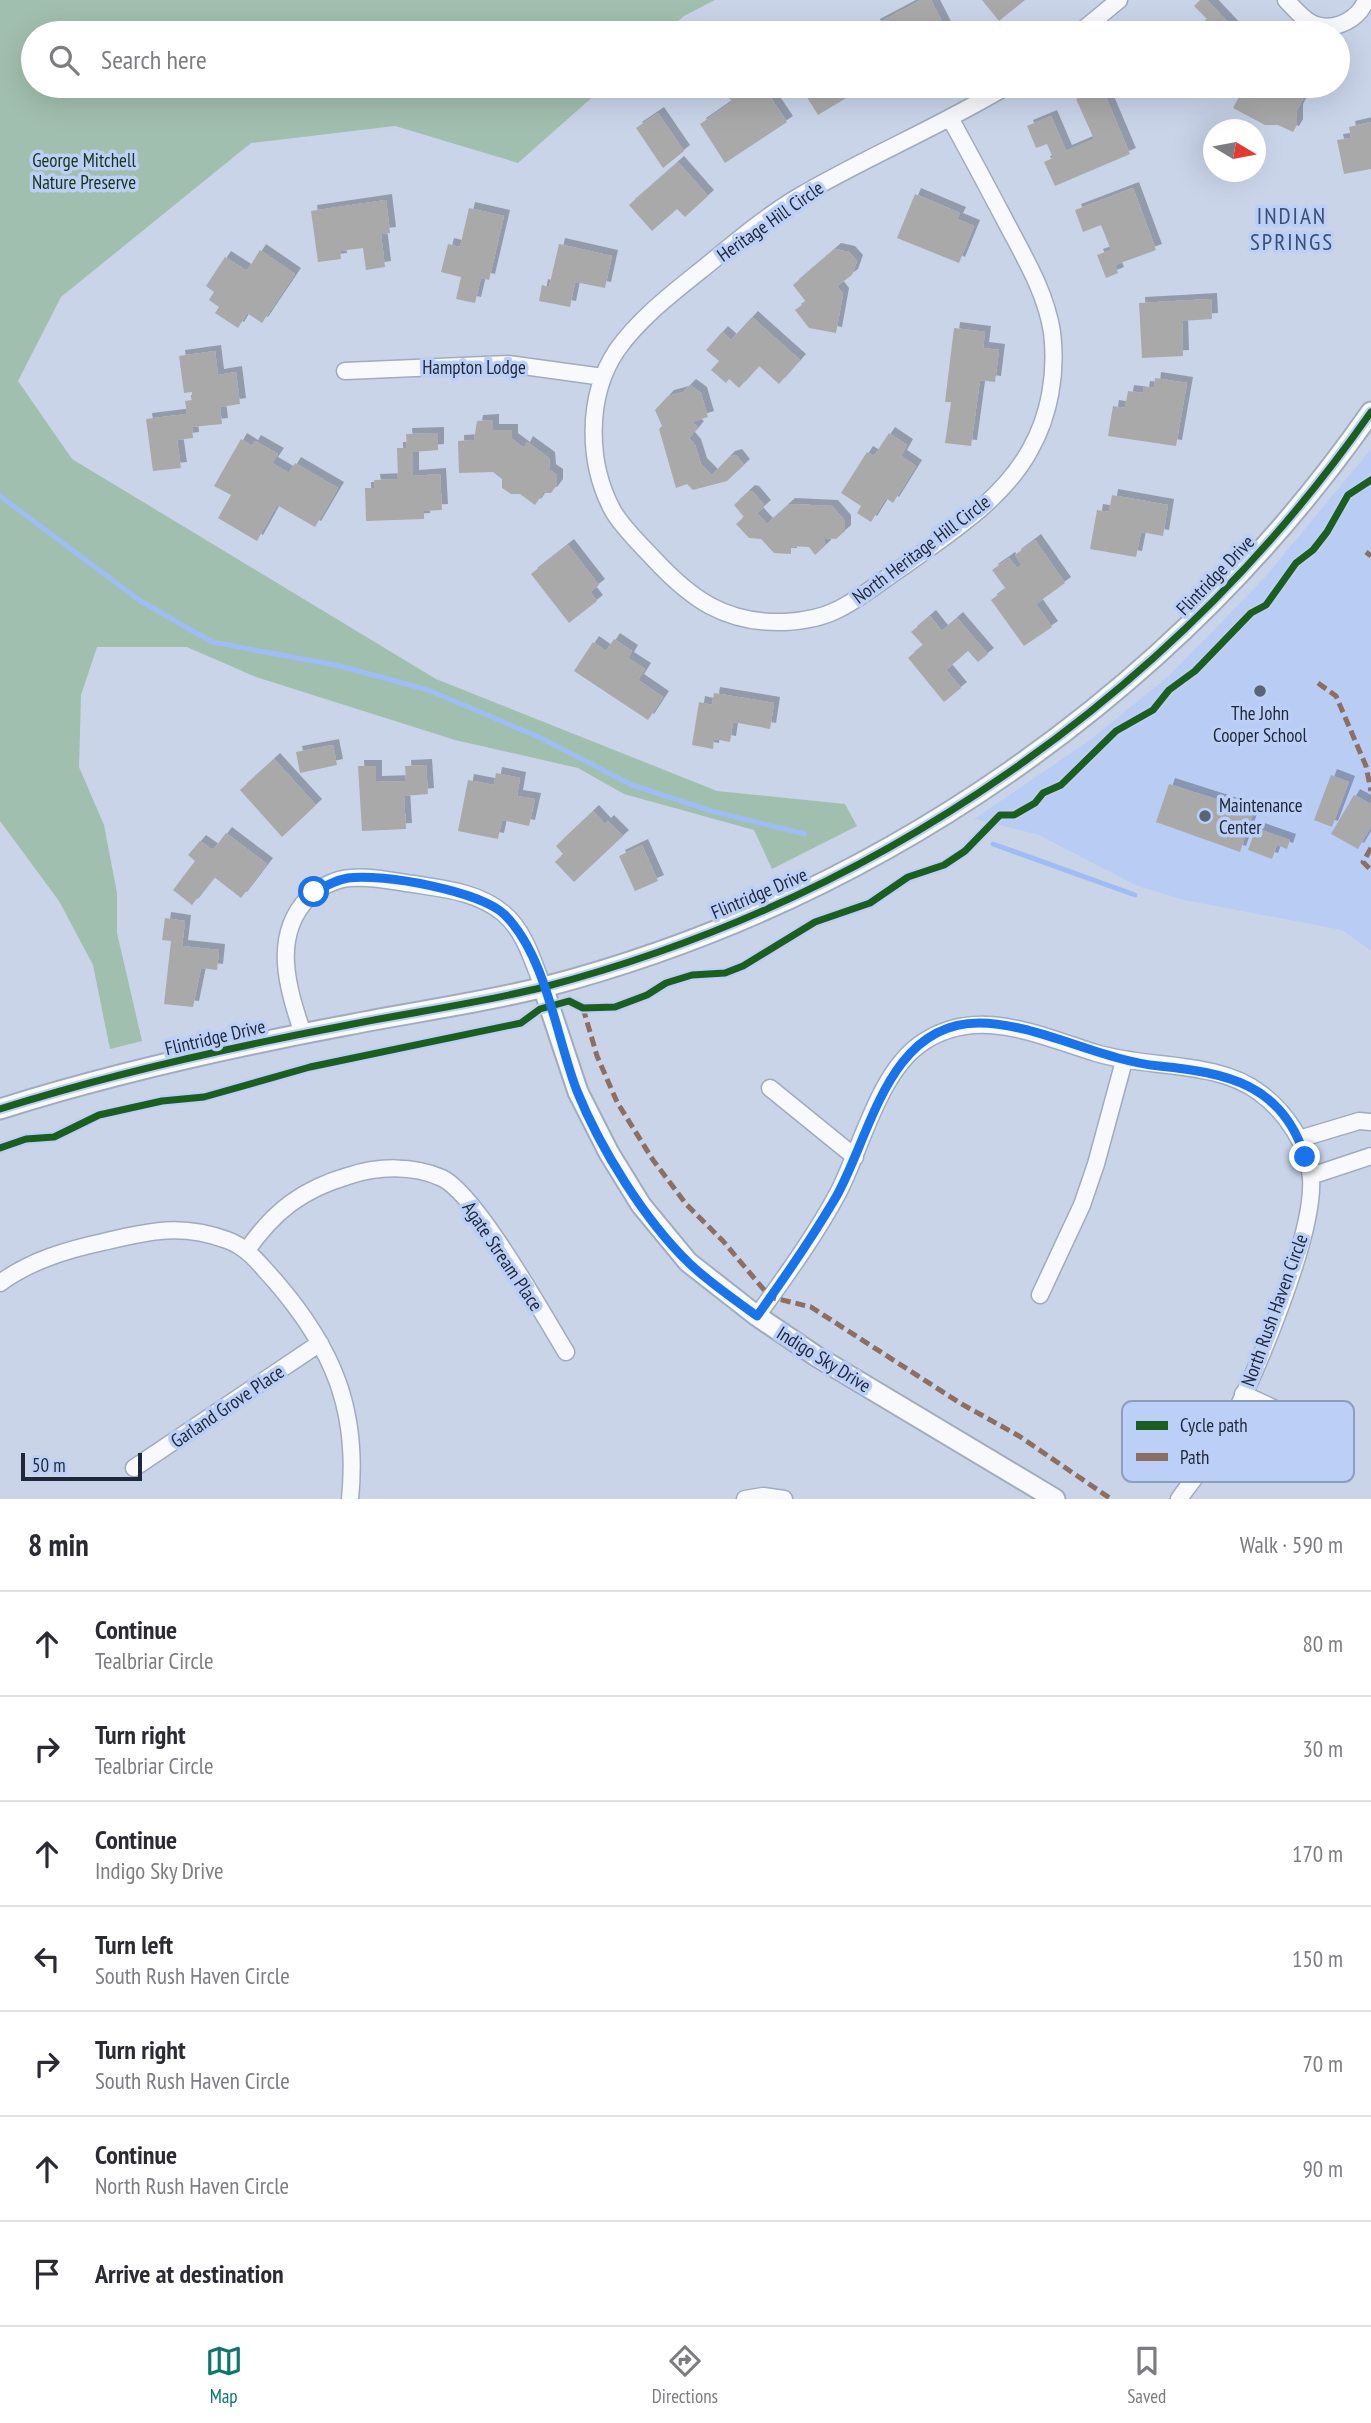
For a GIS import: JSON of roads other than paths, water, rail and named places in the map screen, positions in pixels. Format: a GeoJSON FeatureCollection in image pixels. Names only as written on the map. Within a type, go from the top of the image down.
{"type":"FeatureCollection","features":[{"type":"Feature","properties":{"kind":"street"},"geometry":{"type":"LineString","coordinates":[[1094,21],[1119,0]]}},
{"type":"Feature","properties":{"kind":"street"},"geometry":{"type":"LineString","coordinates":[[1286,0],[1310,21]]}},
{"type":"Feature","properties":{"kind":"street"},"geometry":{"type":"LineString","coordinates":[[1348,21],[1363,10],[1366,0]]}},
{"type":"Feature","properties":{"kind":"street","name":"Heritage Hill Circle"},"geometry":{"type":"LineString","coordinates":[[603,377],[615,354],[633,330],[664,300],[747,233],[794,199],[986,98]]}},
{"type":"Feature","properties":{"kind":"street","name":"North Heritage Hill Circle"},"geometry":{"type":"LineString","coordinates":[[603,377],[593,439],[595,463],[614,513],[683,590],[705,604],[756,620],[810,619],[835,611],[860,597],[944,537],[991,498],[1014,474],[1030,451],[1044,422],[1053,363],[1052,331],[1032,271],[950,118]]}},
{"type":"Feature","properties":{"kind":"street","name":"Hampton Lodge"},"geometry":{"type":"LineString","coordinates":[[345,370],[508,364],[603,377]]}},
{"type":"Feature","properties":{"kind":"street","name":"Flintridge Drive"},"geometry":{"type":"LineString","coordinates":[[0,1109],[74,1085],[303,1034],[543,987],[654,952],[788,900],[855,868],[957,809],[1125,686],[1186,627],[1291,517],[1371,412]]}},
{"type":"Feature","properties":{"kind":"street"},"geometry":{"type":"LineString","coordinates":[[303,1034],[288,978],[286,940],[297,913],[314,892],[349,878],[380,879],[461,892],[482,900],[503,913],[519,931],[543,987]]}},
{"type":"Feature","properties":{"kind":"street","name":"Indigo Sky Drive"},"geometry":{"type":"LineString","coordinates":[[543,987],[578,1092],[641,1205],[688,1262],[757,1316],[838,1369],[1055,1499]]}},
{"type":"Feature","properties":{"kind":"street","name":"North Rush Haven Circle"},"geometry":{"type":"LineString","coordinates":[[757,1316],[813,1235],[901,1064],[916,1047],[956,1026],[978,1023],[1001,1025],[1124,1061],[1208,1071],[1236,1079],[1260,1093],[1283,1115],[1300,1139],[1311,1176],[1309,1207],[1294,1264],[1240,1401]]}},
{"type":"Feature","properties":{"kind":"street"},"geometry":{"type":"LineString","coordinates":[[1040,1295],[1082,1205],[1124,1061]]}},
{"type":"Feature","properties":{"kind":"street"},"geometry":{"type":"LineString","coordinates":[[770,1088],[855,1157]]}},
{"type":"Feature","properties":{"kind":"street"},"geometry":{"type":"LineString","coordinates":[[1300,1139],[1359,1121],[1371,1122]]}},
{"type":"Feature","properties":{"kind":"street"},"geometry":{"type":"LineString","coordinates":[[1311,1176],[1371,1157]]}},
{"type":"Feature","properties":{"kind":"street","name":"Agate Stream Place"},"geometry":{"type":"LineString","coordinates":[[247,1250],[265,1223],[293,1199],[329,1181],[389,1168],[412,1169],[444,1179],[484,1223],[566,1352]]}},
{"type":"Feature","properties":{"kind":"street"},"geometry":{"type":"LineString","coordinates":[[0,1283],[38,1262],[68,1250],[159,1229],[208,1234],[247,1250],[289,1299],[320,1343],[341,1384],[349,1412],[353,1444],[350,1499]]}},
{"type":"Feature","properties":{"kind":"street","name":"Garland Grove Place"},"geometry":{"type":"LineString","coordinates":[[134,1468],[320,1343]]}},
{"type":"Feature","properties":{"kind":"street"},"geometry":{"type":"LineString","coordinates":[[1243,1394],[1258,1401]]}},
{"type":"Feature","properties":{"kind":"street","name":"North Rush Haven Circle"},"geometry":{"type":"LineString","coordinates":[[1179,1499],[1191,1482]]}},
{"type":"Feature","properties":{"kind":"street"},"geometry":{"type":"LineString","coordinates":[[744,1499],[763,1496],[784,1499]]}},
{"type":"Feature","properties":{"kind":"waterway"},"geometry":{"type":"LineString","coordinates":[[0,496],[142,602],[212,642],[340,666],[428,690],[541,738],[632,785],[715,812],[805,834]]}},
{"type":"Feature","properties":{"kind":"waterway"},"geometry":{"type":"LineString","coordinates":[[993,844],[1135,895]]}},
{"type":"Feature","properties":{"kind":"place","name":"The John Cooper School"},"geometry":{"type":"Point","coordinates":[1260,691]}},
{"type":"Feature","properties":{"kind":"place","name":"Maintenance Center"},"geometry":{"type":"Point","coordinates":[1205,816]}},
{"type":"Feature","properties":{"kind":"district","name":"INDIAN SPRINGS"},"geometry":{"type":"Point","coordinates":[1292,228]}},
{"type":"Feature","properties":{"kind":"park label","name":"George Mitchell Nature Preserve"},"geometry":{"type":"Point","coordinates":[84,171]}}]}
